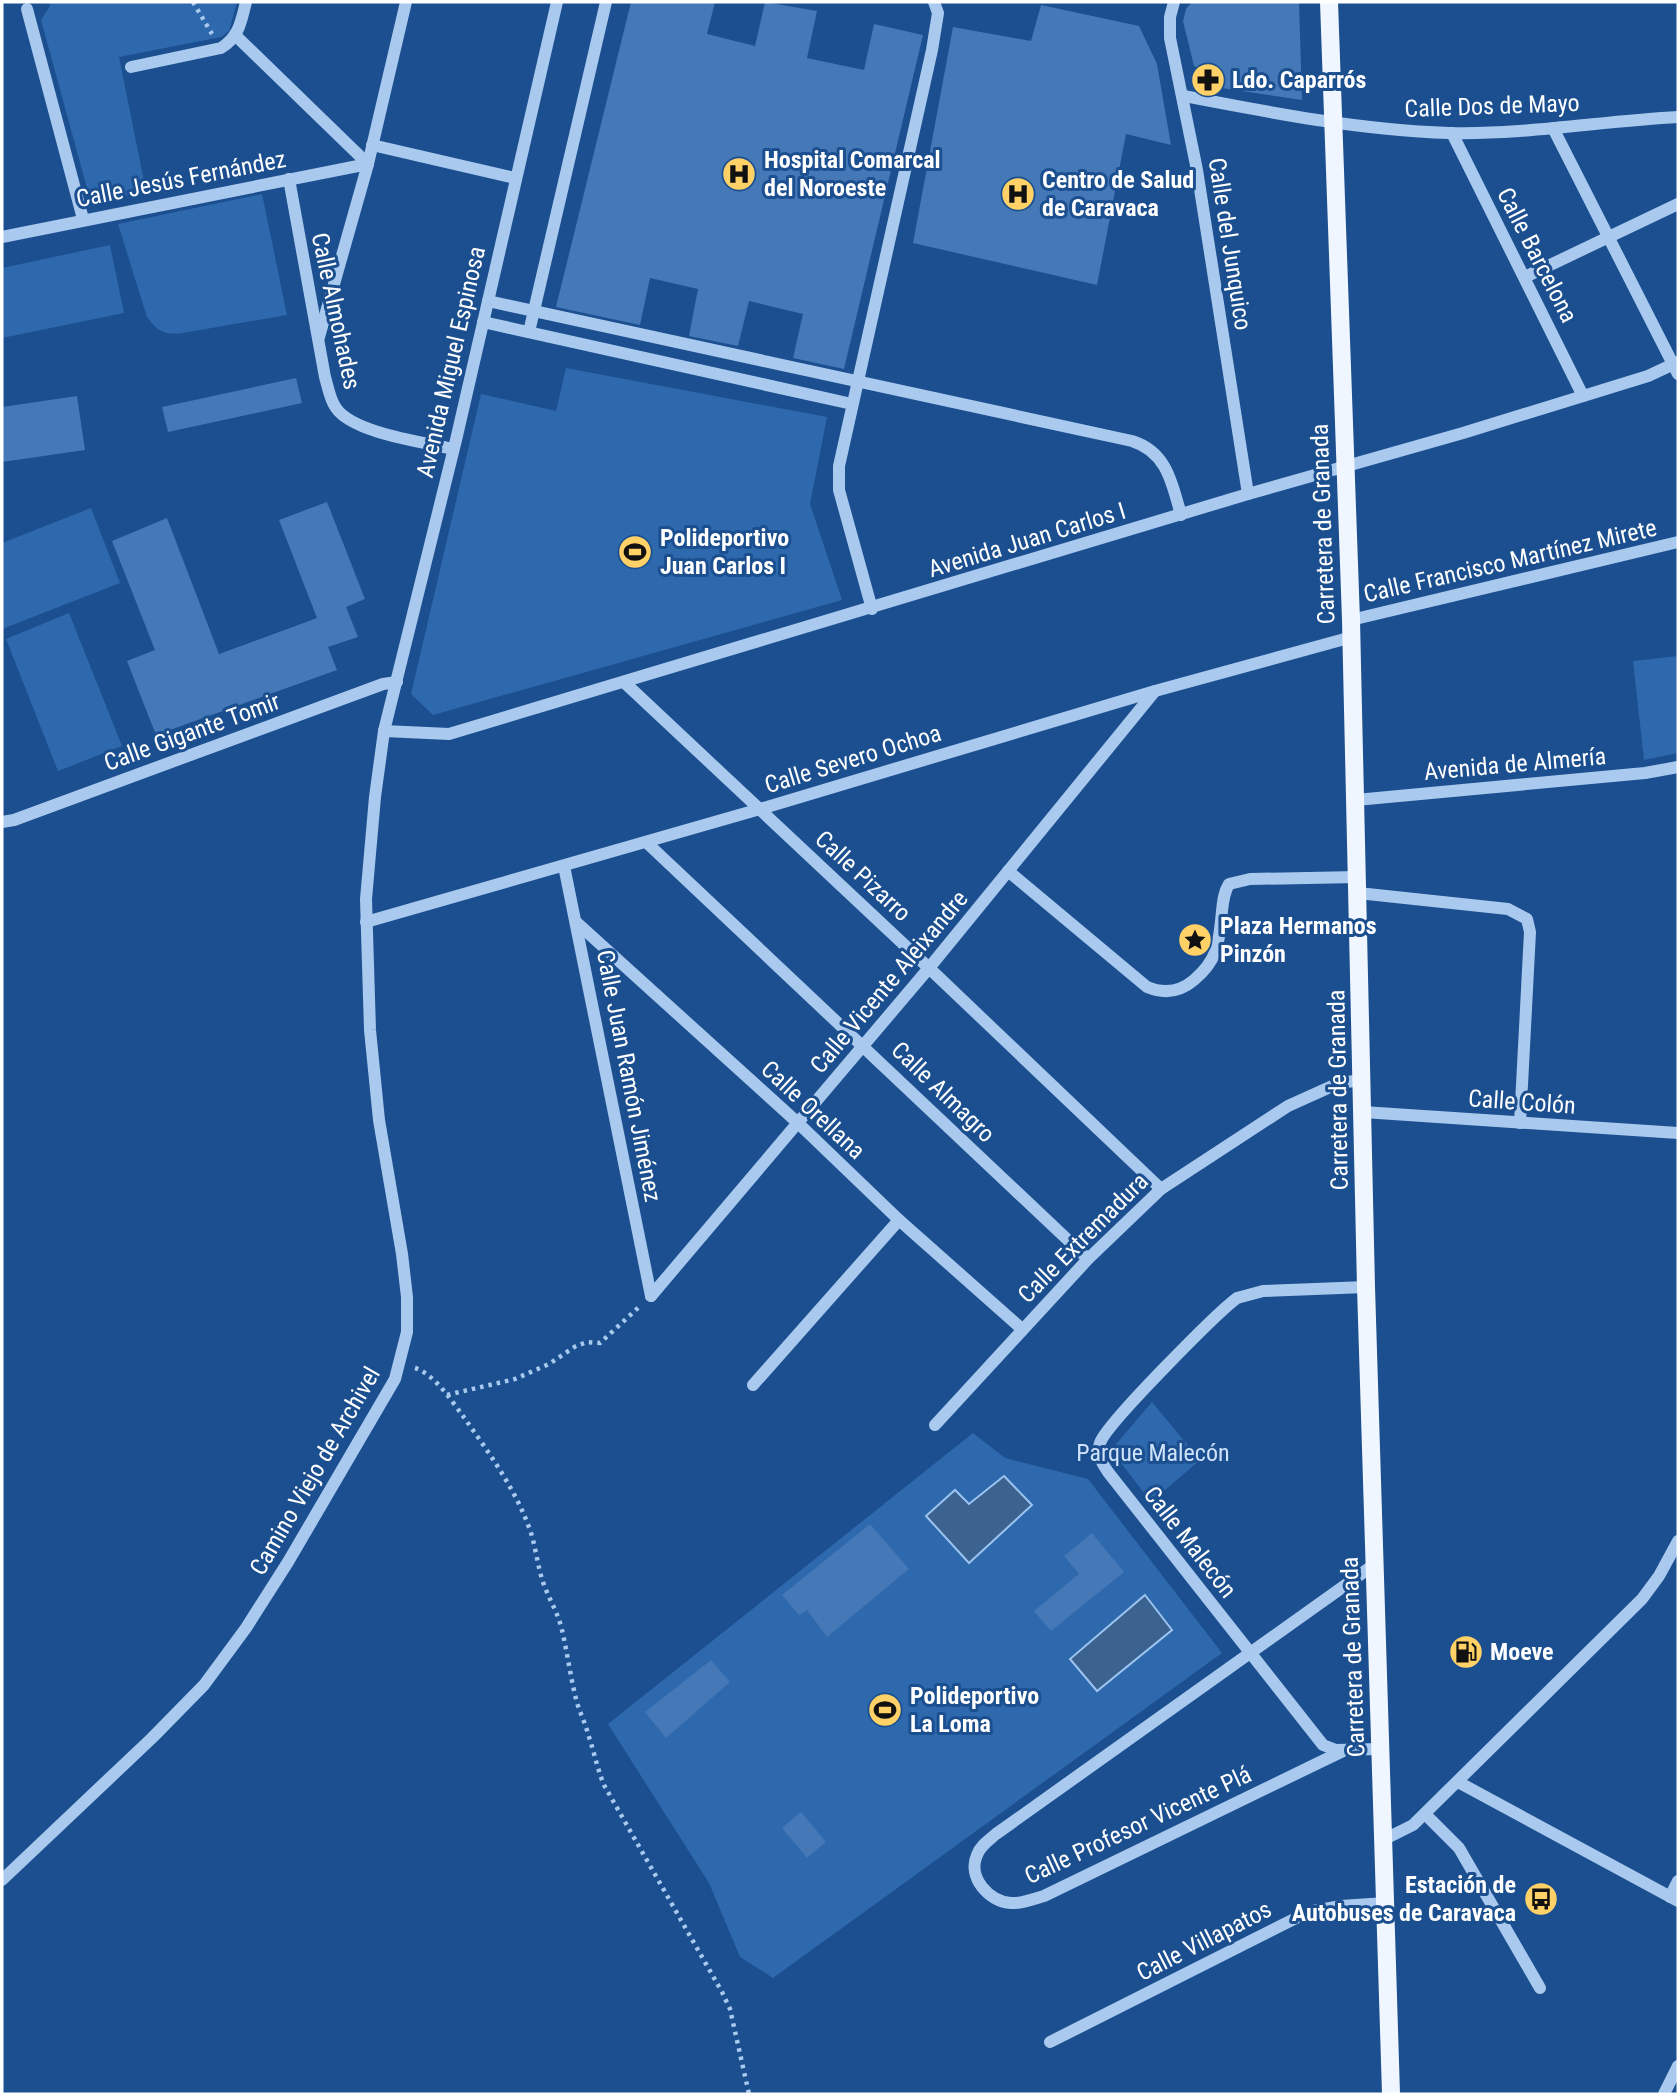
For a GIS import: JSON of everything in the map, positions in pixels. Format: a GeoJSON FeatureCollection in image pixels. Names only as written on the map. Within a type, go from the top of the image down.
{"type":"FeatureCollection","features":[{"type":"Feature","properties":{"kind":"main road","name":"Carretera de Granada"},"geometry":{"type":"LineString","coordinates":[[1329,2],[1351,629],[1366,1287],[1391,2094]]}},
{"type":"Feature","properties":{"kind":"street"},"geometry":{"type":"LineString","coordinates":[[131,67],[220,48],[235,35],[246,2]]}},
{"type":"Feature","properties":{"kind":"street"},"geometry":{"type":"LineString","coordinates":[[318,341],[368,164],[406,2]]}},
{"type":"Feature","properties":{"kind":"street","name":"Avenida Miguel Espinosa"},"geometry":{"type":"LineString","coordinates":[[384,731],[557,2]]}},
{"type":"Feature","properties":{"kind":"street"},"geometry":{"type":"LineString","coordinates":[[529,332],[606,2]]}},
{"type":"Feature","properties":{"kind":"street"},"geometry":{"type":"LineString","coordinates":[[872,609],[839,490],[839,466],[936,30],[937,13],[934,2]]}},
{"type":"Feature","properties":{"kind":"street","name":"Calle del Junquico"},"geometry":{"type":"LineString","coordinates":[[1174,2],[1170,17],[1171,38],[1184,96],[1248,494]]}},
{"type":"Feature","properties":{"kind":"street"},"geometry":{"type":"LineString","coordinates":[[27,9],[83,219]]}},
{"type":"Feature","properties":{"kind":"street"},"geometry":{"type":"LineString","coordinates":[[235,35],[368,164]]}},
{"type":"Feature","properties":{"kind":"street","name":"Calle Dos de Mayo"},"geometry":{"type":"LineString","coordinates":[[1184,96],[1332,124],[1452,133],[1553,128],[1678,117]]}},
{"type":"Feature","properties":{"kind":"street"},"geometry":{"type":"LineString","coordinates":[[1553,128],[1677,367]]}},
{"type":"Feature","properties":{"kind":"street","name":"Calle Barcelona"},"geometry":{"type":"LineString","coordinates":[[1452,133],[1583,396]]}},
{"type":"Feature","properties":{"kind":"street"},"geometry":{"type":"LineString","coordinates":[[372,145],[515,177]]}},
{"type":"Feature","properties":{"kind":"street","name":"Calle Jesús Fernández"},"geometry":{"type":"LineString","coordinates":[[2,237],[368,164]]}},
{"type":"Feature","properties":{"kind":"street","name":"Calle Almohades"},"geometry":{"type":"LineString","coordinates":[[289,179],[325,377],[334,407],[345,418],[359,426],[453,449]]}},
{"type":"Feature","properties":{"kind":"street"},"geometry":{"type":"LineString","coordinates":[[1525,277],[1678,204]]}},
{"type":"Feature","properties":{"kind":"street"},"geometry":{"type":"LineString","coordinates":[[488,301],[1146,446],[1160,458],[1171,478],[1181,515]]}},
{"type":"Feature","properties":{"kind":"street"},"geometry":{"type":"LineString","coordinates":[[483,322],[852,404]]}},
{"type":"Feature","properties":{"kind":"street","name":"Avenida Juan Carlos I"},"geometry":{"type":"LineString","coordinates":[[384,731],[449,734],[1677,367]]}},
{"type":"Feature","properties":{"kind":"street","name":"Calle Francisco Martínez Mirete"},"geometry":{"type":"LineString","coordinates":[[1351,629],[1678,542]]}},
{"type":"Feature","properties":{"kind":"street","name":"Calle Severo Ochoa"},"geometry":{"type":"LineString","coordinates":[[366,922],[760,809],[1155,691],[1351,629]]}},
{"type":"Feature","properties":{"kind":"street","name":"Calle Gigante Tomir"},"geometry":{"type":"LineString","coordinates":[[2,822],[15,820],[374,687],[397,682]]}},
{"type":"Feature","properties":{"kind":"street","name":"Calle Pizarro"},"geometry":{"type":"LineString","coordinates":[[625,683],[1161,1189]]}},
{"type":"Feature","properties":{"kind":"street","name":"Calle Vicente Aleixandre"},"geometry":{"type":"LineString","coordinates":[[651,1296],[929,968],[1155,691]]}},
{"type":"Feature","properties":{"kind":"street","name":"Camino Viejo de Archivel"},"geometry":{"type":"LineString","coordinates":[[2,1880],[204,1685],[246,1628],[288,1562],[395,1378],[400,1363],[407,1332],[405,1278],[384,1160],[374,1079],[366,922],[373,810],[384,731]]}},
{"type":"Feature","properties":{"kind":"street","name":"Avenida de Almería"},"geometry":{"type":"LineString","coordinates":[[1356,800],[1645,773],[1678,767]]}},
{"type":"Feature","properties":{"kind":"street","name":"Calle Almagro"},"geometry":{"type":"LineString","coordinates":[[646,842],[1088,1259]]}},
{"type":"Feature","properties":{"kind":"street","name":"Calle Juan Ramón Jiménez"},"geometry":{"type":"LineString","coordinates":[[564,866],[651,1296]]}},
{"type":"Feature","properties":{"kind":"street"},"geometry":{"type":"LineString","coordinates":[[1008,871],[1147,987],[1167,992],[1188,985],[1214,958],[1219,942],[1224,891],[1229,884],[1250,879],[1358,885],[1508,909],[1523,915],[1531,932],[1520,1123]]}},
{"type":"Feature","properties":{"kind":"street","name":"Calle Orellana"},"geometry":{"type":"LineString","coordinates":[[576,922],[1022,1329]]}},
{"type":"Feature","properties":{"kind":"street","name":"Calle Extremadura"},"geometry":{"type":"LineString","coordinates":[[934,1425],[1088,1259],[1161,1189],[1288,1106],[1339,1083],[1362,1080]]}},
{"type":"Feature","properties":{"kind":"street","name":"Calle Colón"},"geometry":{"type":"LineString","coordinates":[[1363,1112],[1678,1133]]}},
{"type":"Feature","properties":{"kind":"street"},"geometry":{"type":"LineString","coordinates":[[753,1385],[900,1220]]}},
{"type":"Feature","properties":{"kind":"street","name":"Calle Malecón"},"geometry":{"type":"LineString","coordinates":[[1366,1287],[1263,1291],[1237,1298],[1122,1413],[1102,1436],[1098,1454],[1108,1472],[1319,1740],[1329,1748],[1345,1751],[1380,1749]]}},
{"type":"Feature","properties":{"kind":"street"},"geometry":{"type":"LineString","coordinates":[[1383,1840],[1412,1825],[1425,1814],[1642,1599],[1659,1576],[1678,1541]]}},
{"type":"Feature","properties":{"kind":"street"},"geometry":{"type":"LineString","coordinates":[[1250,1653],[1375,1564]]}},
{"type":"Feature","properties":{"kind":"street","name":"Calle Profesor Vicente Plá"},"geometry":{"type":"LineString","coordinates":[[1250,1653],[989,1840],[976,1856],[974,1867],[983,1887],[1000,1901],[1010,1903],[1044,1896],[1345,1751]]}},
{"type":"Feature","properties":{"kind":"street"},"geometry":{"type":"LineString","coordinates":[[1312,1765],[1320,1753],[1319,1740]]}},
{"type":"Feature","properties":{"kind":"street"},"geometry":{"type":"LineString","coordinates":[[1458,1782],[1674,1899],[1678,1881]]}},
{"type":"Feature","properties":{"kind":"street"},"geometry":{"type":"LineString","coordinates":[[1425,1814],[1460,1848],[1540,1988]]}},
{"type":"Feature","properties":{"kind":"street","name":"Calle Villapatos"},"geometry":{"type":"LineString","coordinates":[[1050,2042],[1308,1912],[1341,1906],[1385,1903]]}},
{"type":"Feature","properties":{"kind":"street"},"geometry":{"type":"LineString","coordinates":[[1664,2094],[1678,2066]]}},
{"type":"Feature","properties":{"kind":"path"},"geometry":{"type":"LineString","coordinates":[[193,2],[220,48]]}},
{"type":"Feature","properties":{"kind":"path"},"geometry":{"type":"LineString","coordinates":[[446,1395],[515,1379],[549,1364],[576,1346],[587,1342],[600,1343],[651,1296]]}},
{"type":"Feature","properties":{"kind":"path"},"geometry":{"type":"LineString","coordinates":[[400,1363],[420,1369],[446,1395],[495,1461],[521,1510],[532,1536],[544,1587],[555,1605],[562,1628],[576,1700],[589,1736],[595,1764],[604,1785],[726,2001],[749,2094]]}},
{"type":"Feature","properties":{"kind":"green space"},"geometry":{"type":"Polygon","coordinates":[[[49,2],[237,2],[229,31],[221,37],[119,57],[146,191],[97,203],[90,199],[41,20],[50,6],[49,2]]]}},
{"type":"Feature","properties":{"kind":"green space"},"geometry":{"type":"Polygon","coordinates":[[[262,194],[287,315],[183,333],[167,333],[158,329],[147,317],[118,224],[262,194]]]}},
{"type":"Feature","properties":{"kind":"green space"},"geometry":{"type":"Polygon","coordinates":[[[110,245],[124,313],[2,338],[2,268],[110,245]]]}},
{"type":"Feature","properties":{"kind":"green space","name":"Polideportivo Juan Carlos I"},"geometry":{"type":"Polygon","coordinates":[[[566,368],[827,417],[810,504],[842,600],[433,715],[411,694],[481,394],[556,411],[566,368]]]}},
{"type":"Feature","properties":{"kind":"green space"},"geometry":{"type":"Polygon","coordinates":[[[91,508],[120,583],[2,629],[2,543],[91,508]]]}},
{"type":"Feature","properties":{"kind":"green space"},"geometry":{"type":"Polygon","coordinates":[[[69,613],[122,746],[58,771],[6,639],[69,613]]]}},
{"type":"Feature","properties":{"kind":"green space"},"geometry":{"type":"Polygon","coordinates":[[[1678,656],[1678,753],[1644,760],[1633,661],[1678,656]]]}},
{"type":"Feature","properties":{"kind":"green space","name":"Parque Malecón"},"geometry":{"type":"Polygon","coordinates":[[[1152,1402],[1200,1460],[1151,1502],[1111,1450],[1152,1402]]]}},
{"type":"Feature","properties":{"kind":"green space","name":"Polideportivo La Loma"},"geometry":{"type":"Polygon","coordinates":[[[973,1433],[1005,1458],[1088,1479],[1222,1653],[773,1978],[740,1957],[709,1883],[608,1724],[973,1433]]]}},
{"type":"Feature","properties":{"kind":"shaded area"},"geometry":{"type":"Polygon","coordinates":[[[1004,1476],[1032,1505],[969,1563],[926,1516],[955,1490],[969,1504],[1004,1476]]]}},
{"type":"Feature","properties":{"kind":"shaded area"},"geometry":{"type":"Polygon","coordinates":[[[1145,1595],[1172,1630],[1097,1691],[1070,1659],[1145,1595]]]}},
{"type":"Feature","properties":{"kind":"building","name":"Hospital Comarcal del Noroeste"},"geometry":{"type":"Polygon","coordinates":[[[631,2],[715,2],[707,34],[755,46],[765,2],[817,11],[807,58],[864,70],[874,24],[923,35],[844,369],[793,358],[803,314],[749,301],[738,346],[689,336],[698,289],[650,278],[640,325],[556,307],[631,2]]]}},
{"type":"Feature","properties":{"kind":"building"},"geometry":{"type":"Polygon","coordinates":[[[1192,2],[1299,2],[1302,100],[1201,85],[1183,21],[1186,9],[1192,2]]]}},
{"type":"Feature","properties":{"kind":"building","name":"Centro de Salud de Caravaca"},"geometry":{"type":"Polygon","coordinates":[[[1041,5],[1139,26],[1157,64],[1171,145],[1126,134],[1097,285],[913,243],[953,27],[1031,41],[1041,5]]]}},
{"type":"Feature","properties":{"kind":"building"},"geometry":{"type":"Polygon","coordinates":[[[296,378],[302,403],[168,432],[162,407],[296,378]]]}},
{"type":"Feature","properties":{"kind":"building"},"geometry":{"type":"Polygon","coordinates":[[[77,396],[85,450],[2,462],[2,407],[77,396]]]}},
{"type":"Feature","properties":{"kind":"building"},"geometry":{"type":"Polygon","coordinates":[[[327,502],[365,599],[346,607],[358,637],[328,647],[337,670],[156,735],[127,661],[155,650],[112,541],[167,518],[219,654],[317,618],[279,520],[327,502]]]}},
{"type":"Feature","properties":{"kind":"building"},"geometry":{"type":"Polygon","coordinates":[[[870,1524],[909,1569],[827,1637],[807,1610],[799,1615],[782,1595],[870,1524]]]}},
{"type":"Feature","properties":{"kind":"building"},"geometry":{"type":"Polygon","coordinates":[[[1092,1533],[1124,1572],[1051,1631],[1034,1611],[1079,1574],[1064,1556],[1092,1533]]]}},
{"type":"Feature","properties":{"kind":"building"},"geometry":{"type":"Polygon","coordinates":[[[711,1660],[730,1682],[666,1738],[645,1712],[711,1660]]]}},
{"type":"Feature","properties":{"kind":"building"},"geometry":{"type":"Polygon","coordinates":[[[801,1812],[826,1842],[807,1858],[782,1828],[801,1812]]]}},
{"type":"Feature","properties":{"kind":"place","name":"Ldo. Caparrós"},"geometry":{"type":"Point","coordinates":[1208,80]}},
{"type":"Feature","properties":{"kind":"place","name":"Hospital Comarcal del Noroeste"},"geometry":{"type":"Point","coordinates":[739,174]}},
{"type":"Feature","properties":{"kind":"place","name":"Centro de Salud de Caravaca"},"geometry":{"type":"Point","coordinates":[1018,194]}},
{"type":"Feature","properties":{"kind":"place","name":"Polideportivo Juan Carlos I"},"geometry":{"type":"Point","coordinates":[635,552]}},
{"type":"Feature","properties":{"kind":"place","name":"Plaza Hermanos Pinzón"},"geometry":{"type":"Point","coordinates":[1195,940]}},
{"type":"Feature","properties":{"kind":"place","name":"Moeve"},"geometry":{"type":"Point","coordinates":[1466,1652]}},
{"type":"Feature","properties":{"kind":"place","name":"Polideportivo La Loma"},"geometry":{"type":"Point","coordinates":[885,1710]}},
{"type":"Feature","properties":{"kind":"place","name":"Estación de Autobuses de Caravaca"},"geometry":{"type":"Point","coordinates":[1541,1899]}}]}
